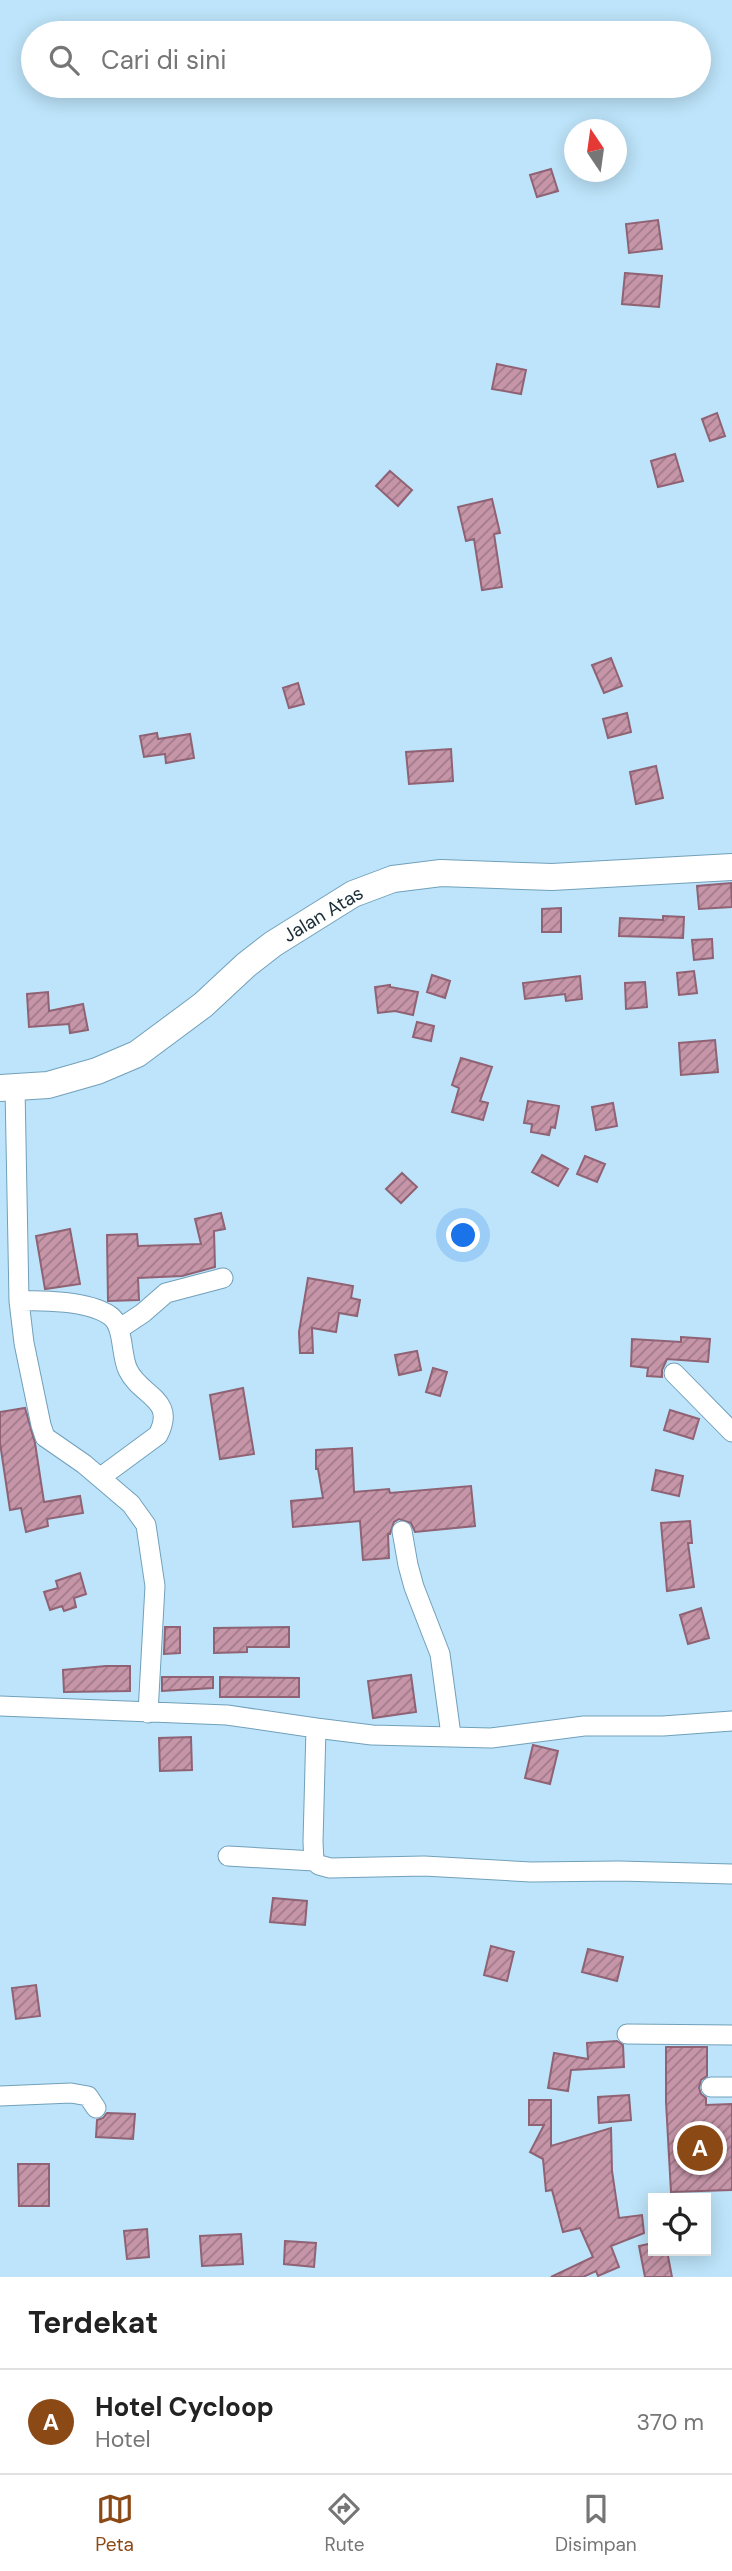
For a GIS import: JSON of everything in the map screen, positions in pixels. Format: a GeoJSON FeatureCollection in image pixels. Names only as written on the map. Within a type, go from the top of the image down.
{"type":"FeatureCollection","features":[{"type":"Feature","properties":{"kind":"street","name":"Jalan Atas"},"geometry":{"type":"LineString","coordinates":[[7,1088],[48,1085],[78,1077],[137,1054],[203,1004],[273,944],[329,907],[382,882],[409,875],[441,873],[552,877],[732,867]]}},
{"type":"Feature","properties":{"kind":"street"},"geometry":{"type":"LineString","coordinates":[[7,1088],[19,1301],[28,1361],[46,1437],[101,1477],[131,1504],[146,1525],[149,1535],[155,1586],[155,1614],[148,1713]]}},
{"type":"Feature","properties":{"kind":"street"},"geometry":{"type":"LineString","coordinates":[[119,1329],[166,1293],[223,1278]]}},
{"type":"Feature","properties":{"kind":"street"},"geometry":{"type":"LineString","coordinates":[[19,1301],[44,1300],[87,1307],[111,1315],[119,1329],[127,1368],[132,1378],[158,1402],[164,1419],[159,1435],[101,1477]]}},
{"type":"Feature","properties":{"kind":"street"},"geometry":{"type":"LineString","coordinates":[[674,1373],[732,1432]]}},
{"type":"Feature","properties":{"kind":"street"},"geometry":{"type":"LineString","coordinates":[[402,1531],[414,1587],[440,1654],[451,1735]]}},
{"type":"Feature","properties":{"kind":"street"},"geometry":{"type":"LineString","coordinates":[[0,1706],[228,1716],[372,1735],[491,1738],[584,1726],[663,1726],[732,1721]]}},
{"type":"Feature","properties":{"kind":"street"},"geometry":{"type":"LineString","coordinates":[[314,1861],[316,1728]]}},
{"type":"Feature","properties":{"kind":"street"},"geometry":{"type":"LineString","coordinates":[[228,1856],[314,1861],[330,1868],[424,1866],[531,1872],[732,1874]]}},
{"type":"Feature","properties":{"kind":"street"},"geometry":{"type":"LineString","coordinates":[[627,2034],[732,2035]]}},
{"type":"Feature","properties":{"kind":"street"},"geometry":{"type":"LineString","coordinates":[[711,2087],[732,2087]]}},
{"type":"Feature","properties":{"kind":"street"},"geometry":{"type":"LineString","coordinates":[[0,2096],[71,2093],[88,2096],[96,2108]]}},
{"type":"Feature","properties":{"kind":"building"},"geometry":{"type":"Polygon","coordinates":[[[551,169],[558,191],[537,197],[530,175],[551,169]]]}},
{"type":"Feature","properties":{"kind":"building"},"geometry":{"type":"Polygon","coordinates":[[[658,220],[662,249],[629,253],[626,224],[658,220]]]}},
{"type":"Feature","properties":{"kind":"building"},"geometry":{"type":"Polygon","coordinates":[[[625,273],[662,276],[659,307],[622,304],[625,273]]]}},
{"type":"Feature","properties":{"kind":"building"},"geometry":{"type":"Polygon","coordinates":[[[497,364],[526,370],[521,394],[492,389],[497,364]]]}},
{"type":"Feature","properties":{"kind":"building"},"geometry":{"type":"Polygon","coordinates":[[[717,413],[725,436],[710,441],[702,419],[717,413]]]}},
{"type":"Feature","properties":{"kind":"building"},"geometry":{"type":"Polygon","coordinates":[[[675,454],[683,481],[658,487],[651,461],[675,454]]]}},
{"type":"Feature","properties":{"kind":"building"},"geometry":{"type":"Polygon","coordinates":[[[390,471],[412,490],[398,506],[376,486],[390,471]]]}},
{"type":"Feature","properties":{"kind":"building"},"geometry":{"type":"Polygon","coordinates":[[[492,499],[500,533],[494,534],[502,587],[482,590],[474,539],[466,541],[458,507],[492,499]]]}},
{"type":"Feature","properties":{"kind":"building"},"geometry":{"type":"Polygon","coordinates":[[[611,658],[622,686],[604,693],[592,665],[611,658]]]}},
{"type":"Feature","properties":{"kind":"building"},"geometry":{"type":"Polygon","coordinates":[[[298,683],[304,704],[289,708],[283,688],[298,683]]]}},
{"type":"Feature","properties":{"kind":"building"},"geometry":{"type":"Polygon","coordinates":[[[627,713],[631,732],[608,738],[603,719],[627,713]]]}},
{"type":"Feature","properties":{"kind":"building"},"geometry":{"type":"Polygon","coordinates":[[[157,733],[158,739],[190,734],[194,758],[166,763],[165,754],[144,757],[140,736],[157,733]]]}},
{"type":"Feature","properties":{"kind":"building"},"geometry":{"type":"Polygon","coordinates":[[[451,749],[453,781],[409,784],[406,752],[451,749]]]}},
{"type":"Feature","properties":{"kind":"building"},"geometry":{"type":"Polygon","coordinates":[[[656,766],[663,798],[636,804],[630,772],[656,766]]]}},
{"type":"Feature","properties":{"kind":"building"},"geometry":{"type":"Polygon","coordinates":[[[731,883],[732,907],[699,909],[697,886],[731,883]]]}},
{"type":"Feature","properties":{"kind":"building"},"geometry":{"type":"Polygon","coordinates":[[[561,908],[561,932],[542,932],[542,909],[561,908]]]}},
{"type":"Feature","properties":{"kind":"building"},"geometry":{"type":"Polygon","coordinates":[[[663,916],[684,917],[683,938],[619,936],[620,918],[663,920],[663,916]]]}},
{"type":"Feature","properties":{"kind":"building"},"geometry":{"type":"Polygon","coordinates":[[[712,939],[713,958],[694,960],[692,940],[712,939]]]}},
{"type":"Feature","properties":{"kind":"building"},"geometry":{"type":"Polygon","coordinates":[[[694,971],[697,993],[679,995],[677,973],[694,971]]]}},
{"type":"Feature","properties":{"kind":"building"},"geometry":{"type":"Polygon","coordinates":[[[432,975],[450,981],[445,998],[427,992],[432,975]]]}},
{"type":"Feature","properties":{"kind":"building"},"geometry":{"type":"Polygon","coordinates":[[[580,976],[582,999],[566,1001],[565,994],[525,999],[523,983],[580,976]]]}},
{"type":"Feature","properties":{"kind":"building"},"geometry":{"type":"Polygon","coordinates":[[[645,982],[647,1007],[626,1009],[625,983],[645,982]]]}},
{"type":"Feature","properties":{"kind":"building"},"geometry":{"type":"Polygon","coordinates":[[[390,985],[418,992],[413,1015],[395,1011],[378,1013],[375,987],[390,985]]]}},
{"type":"Feature","properties":{"kind":"building"},"geometry":{"type":"Polygon","coordinates":[[[48,992],[49,1011],[83,1004],[88,1030],[70,1033],[69,1024],[29,1027],[27,994],[48,992]]]}},
{"type":"Feature","properties":{"kind":"building"},"geometry":{"type":"Polygon","coordinates":[[[417,1022],[434,1026],[431,1041],[413,1037],[417,1022]]]}},
{"type":"Feature","properties":{"kind":"building"},"geometry":{"type":"Polygon","coordinates":[[[715,1040],[718,1072],[681,1075],[679,1043],[715,1040]]]}},
{"type":"Feature","properties":{"kind":"building"},"geometry":{"type":"Polygon","coordinates":[[[461,1058],[492,1067],[480,1101],[488,1103],[483,1120],[452,1112],[459,1088],[452,1085],[461,1058]]]}},
{"type":"Feature","properties":{"kind":"building"},"geometry":{"type":"Polygon","coordinates":[[[528,1101],[559,1106],[555,1128],[551,1127],[549,1135],[531,1132],[532,1124],[524,1123],[528,1101]]]}},
{"type":"Feature","properties":{"kind":"building"},"geometry":{"type":"Polygon","coordinates":[[[613,1103],[617,1126],[596,1130],[592,1107],[613,1103]]]}},
{"type":"Feature","properties":{"kind":"building"},"geometry":{"type":"Polygon","coordinates":[[[542,1155],[568,1169],[558,1186],[532,1172],[542,1155]]]}},
{"type":"Feature","properties":{"kind":"building"},"geometry":{"type":"Polygon","coordinates":[[[585,1156],[605,1164],[597,1182],[577,1174],[585,1156]]]}},
{"type":"Feature","properties":{"kind":"building"},"geometry":{"type":"Polygon","coordinates":[[[402,1173],[417,1187],[401,1203],[386,1189],[402,1173]]]}},
{"type":"Feature","properties":{"kind":"building"},"geometry":{"type":"Polygon","coordinates":[[[221,1213],[225,1229],[214,1231],[215,1267],[182,1276],[138,1278],[139,1300],[108,1301],[107,1235],[137,1234],[138,1246],[201,1244],[195,1219],[221,1213]]]}},
{"type":"Feature","properties":{"kind":"building"},"geometry":{"type":"Polygon","coordinates":[[[70,1229],[80,1284],[45,1289],[36,1236],[70,1229]]]}},
{"type":"Feature","properties":{"kind":"building"},"geometry":{"type":"Polygon","coordinates":[[[308,1278],[353,1286],[351,1298],[360,1300],[357,1316],[339,1313],[336,1332],[312,1328],[313,1353],[300,1353],[299,1332],[308,1278]]]}},
{"type":"Feature","properties":{"kind":"building"},"geometry":{"type":"Polygon","coordinates":[[[681,1337],[710,1339],[708,1362],[667,1359],[662,1377],[647,1376],[648,1368],[631,1366],[632,1339],[681,1342],[681,1337]]]}},
{"type":"Feature","properties":{"kind":"building"},"geometry":{"type":"Polygon","coordinates":[[[417,1351],[421,1370],[399,1375],[395,1355],[417,1351]]]}},
{"type":"Feature","properties":{"kind":"building"},"geometry":{"type":"Polygon","coordinates":[[[433,1368],[447,1372],[440,1396],[426,1392],[433,1368]]]}},
{"type":"Feature","properties":{"kind":"building"},"geometry":{"type":"Polygon","coordinates":[[[243,1388],[254,1454],[220,1459],[210,1395],[243,1388]]]}},
{"type":"Feature","properties":{"kind":"building"},"geometry":{"type":"Polygon","coordinates":[[[25,1408],[35,1443],[44,1502],[80,1496],[83,1513],[47,1519],[48,1526],[26,1532],[21,1508],[10,1510],[0,1443],[0,1412],[25,1408]]]}},
{"type":"Feature","properties":{"kind":"building"},"geometry":{"type":"Polygon","coordinates":[[[670,1410],[699,1419],[693,1439],[664,1430],[670,1410]]]}},
{"type":"Feature","properties":{"kind":"building"},"geometry":{"type":"Polygon","coordinates":[[[352,1448],[354,1492],[389,1489],[390,1493],[471,1486],[475,1526],[415,1532],[411,1523],[399,1519],[394,1522],[388,1534],[389,1558],[363,1560],[360,1521],[293,1527],[291,1501],[323,1498],[316,1469],[316,1450],[352,1448]]]}},
{"type":"Feature","properties":{"kind":"building"},"geometry":{"type":"Polygon","coordinates":[[[656,1470],[683,1476],[679,1496],[652,1490],[656,1470]]]}},
{"type":"Feature","properties":{"kind":"building"},"geometry":{"type":"Polygon","coordinates":[[[690,1521],[692,1543],[688,1543],[694,1587],[667,1591],[661,1523],[690,1521]]]}},
{"type":"Feature","properties":{"kind":"building"},"geometry":{"type":"Polygon","coordinates":[[[80,1573],[86,1594],[74,1598],[76,1607],[64,1611],[62,1606],[50,1610],[44,1592],[58,1588],[56,1581],[80,1573]]]}},
{"type":"Feature","properties":{"kind":"building"},"geometry":{"type":"Polygon","coordinates":[[[701,1608],[709,1638],[688,1644],[680,1615],[701,1608]]]}},
{"type":"Feature","properties":{"kind":"building"},"geometry":{"type":"Polygon","coordinates":[[[165,1627],[180,1627],[180,1653],[164,1654],[165,1627]]]}},
{"type":"Feature","properties":{"kind":"building"},"geometry":{"type":"Polygon","coordinates":[[[289,1627],[289,1647],[247,1647],[247,1652],[214,1653],[214,1628],[289,1627]]]}},
{"type":"Feature","properties":{"kind":"building"},"geometry":{"type":"Polygon","coordinates":[[[130,1666],[130,1691],[64,1692],[63,1670],[130,1666]]]}},
{"type":"Feature","properties":{"kind":"building"},"geometry":{"type":"Polygon","coordinates":[[[411,1675],[416,1712],[373,1718],[368,1681],[411,1675]]]}},
{"type":"Feature","properties":{"kind":"building"},"geometry":{"type":"Polygon","coordinates":[[[162,1677],[213,1677],[213,1688],[162,1691],[162,1677]]]}},
{"type":"Feature","properties":{"kind":"building"},"geometry":{"type":"Polygon","coordinates":[[[220,1677],[299,1678],[299,1697],[220,1697],[220,1677]]]}},
{"type":"Feature","properties":{"kind":"building"},"geometry":{"type":"Polygon","coordinates":[[[191,1737],[192,1770],[160,1771],[159,1738],[191,1737]]]}},
{"type":"Feature","properties":{"kind":"building"},"geometry":{"type":"Polygon","coordinates":[[[533,1745],[558,1751],[550,1784],[525,1778],[533,1745]]]}},
{"type":"Feature","properties":{"kind":"building"},"geometry":{"type":"Polygon","coordinates":[[[273,1898],[307,1901],[305,1925],[270,1922],[273,1898]]]}},
{"type":"Feature","properties":{"kind":"building"},"geometry":{"type":"Polygon","coordinates":[[[491,1946],[514,1952],[507,1981],[484,1975],[491,1946]]]}},
{"type":"Feature","properties":{"kind":"building"},"geometry":{"type":"Polygon","coordinates":[[[588,1949],[623,1957],[617,1981],[582,1972],[588,1949]]]}},
{"type":"Feature","properties":{"kind":"building"},"geometry":{"type":"Polygon","coordinates":[[[36,1985],[40,2016],[16,2019],[12,1988],[36,1985]]]}},
{"type":"Feature","properties":{"kind":"building"},"geometry":{"type":"Polygon","coordinates":[[[617,2041],[623,2045],[624,2067],[571,2070],[568,2091],[548,2088],[554,2053],[588,2059],[587,2043],[617,2041]]]}},
{"type":"Feature","properties":{"kind":"building"},"geometry":{"type":"Polygon","coordinates":[[[666,2047],[707,2047],[707,2076],[701,2080],[699,2088],[706,2098],[706,2105],[732,2104],[732,2190],[671,2192],[666,2047]]]}},
{"type":"Feature","properties":{"kind":"building"},"geometry":{"type":"Polygon","coordinates":[[[629,2095],[631,2120],[599,2123],[598,2097],[629,2095]]]}},
{"type":"Feature","properties":{"kind":"building"},"geometry":{"type":"Polygon","coordinates":[[[529,2100],[551,2100],[551,2146],[611,2128],[612,2171],[619,2218],[642,2215],[644,2233],[611,2246],[619,2267],[598,2276],[596,2271],[583,2277],[551,2277],[593,2257],[580,2228],[563,2232],[552,2190],[546,2191],[543,2159],[530,2152],[544,2125],[529,2125],[529,2100]]]}},
{"type":"Feature","properties":{"kind":"building"},"geometry":{"type":"Polygon","coordinates":[[[107,2113],[135,2114],[133,2139],[96,2137],[97,2120],[107,2113]]]}},
{"type":"Feature","properties":{"kind":"building"},"geometry":{"type":"Polygon","coordinates":[[[18,2164],[49,2164],[49,2206],[19,2206],[18,2164]]]}},
{"type":"Feature","properties":{"kind":"building"},"geometry":{"type":"Polygon","coordinates":[[[147,2229],[149,2257],[127,2259],[124,2231],[147,2229]]]}},
{"type":"Feature","properties":{"kind":"building"},"geometry":{"type":"Polygon","coordinates":[[[241,2234],[243,2264],[202,2266],[200,2236],[241,2234]]]}},
{"type":"Feature","properties":{"kind":"building"},"geometry":{"type":"Polygon","coordinates":[[[285,2241],[316,2243],[314,2267],[284,2264],[285,2241]]]}},
{"type":"Feature","properties":{"kind":"building"},"geometry":{"type":"Polygon","coordinates":[[[648,2244],[648,2256],[668,2256],[672,2277],[645,2277],[639,2246],[648,2244]]]}},
{"type":"Feature","properties":{"kind":"place","name":"Hotel Cycloop"},"geometry":{"type":"Point","coordinates":[700,2148]}}]}
